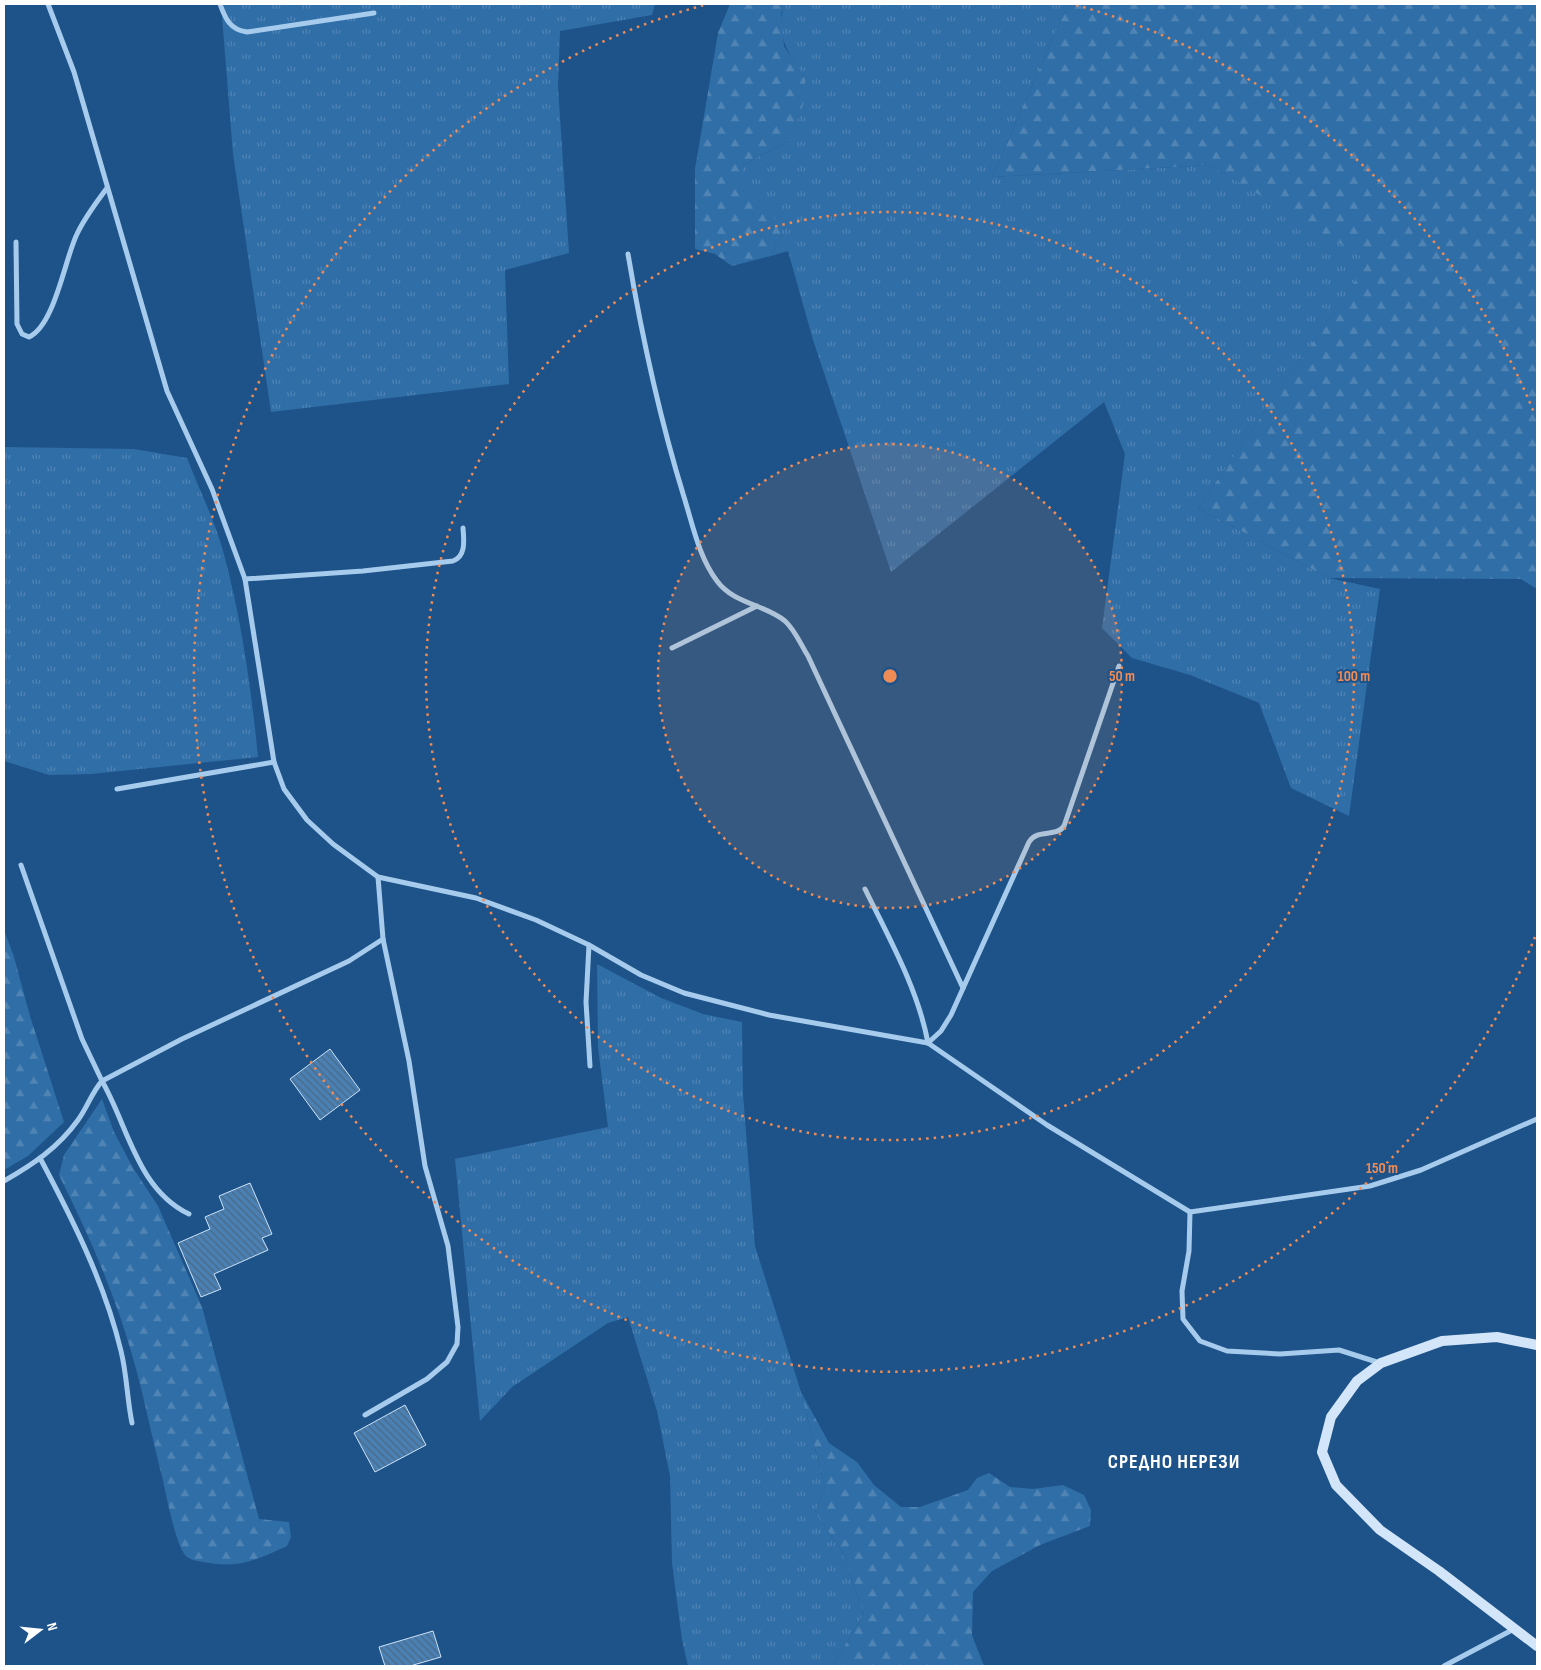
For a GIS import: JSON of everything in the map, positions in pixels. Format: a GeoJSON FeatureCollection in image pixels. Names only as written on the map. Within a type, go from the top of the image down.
{"type":"FeatureCollection","features":[{"type":"Feature","properties":{"kind":"street"},"geometry":{"type":"LineString","coordinates":[[48,4],[74,72],[167,391],[212,489],[245,580],[274,762],[284,789],[307,820],[333,844],[378,877],[476,898],[536,920],[661,984],[730,1007],[928,1043],[1047,1125],[1190,1212],[1370,1186],[1421,1170],[1537,1119]]}},
{"type":"Feature","properties":{"kind":"street"},"geometry":{"type":"LineString","coordinates":[[220,4],[234,29],[247,32],[374,13]]}},
{"type":"Feature","properties":{"kind":"street"},"geometry":{"type":"LineString","coordinates":[[16,242],[17,324],[22,334],[29,337],[39,328],[54,302],[77,233],[107,188]]}},
{"type":"Feature","properties":{"kind":"street"},"geometry":{"type":"LineString","coordinates":[[628,254],[650,373],[699,546],[717,582],[737,599],[756,606],[786,622],[808,656],[964,988]]}},
{"type":"Feature","properties":{"kind":"street"},"geometry":{"type":"LineString","coordinates":[[245,580],[363,571],[453,561],[459,559],[462,553],[463,528]]}},
{"type":"Feature","properties":{"kind":"street"},"geometry":{"type":"LineString","coordinates":[[672,648],[756,606]]}},
{"type":"Feature","properties":{"kind":"street"},"geometry":{"type":"LineString","coordinates":[[928,1043],[940,1031],[951,1015],[1029,842],[1038,834],[1062,830],[1119,666]]}},
{"type":"Feature","properties":{"kind":"street"},"geometry":{"type":"LineString","coordinates":[[117,789],[274,762]]}},
{"type":"Feature","properties":{"kind":"street"},"geometry":{"type":"LineString","coordinates":[[22,864],[82,1040],[115,1105],[129,1142],[152,1182],[164,1196],[188,1214]]}},
{"type":"Feature","properties":{"kind":"street"},"geometry":{"type":"LineString","coordinates":[[365,1414],[438,1371],[452,1355],[457,1336],[454,1289],[448,1246],[425,1166],[409,1061],[382,939],[378,877]]}},
{"type":"Feature","properties":{"kind":"street"},"geometry":{"type":"LineString","coordinates":[[864,889],[910,984],[924,1022],[928,1043]]}},
{"type":"Feature","properties":{"kind":"street"},"geometry":{"type":"LineString","coordinates":[[4,1181],[53,1149],[76,1123],[102,1081],[182,1039],[349,961],[382,939]]}},
{"type":"Feature","properties":{"kind":"street"},"geometry":{"type":"LineString","coordinates":[[588,945],[586,1002],[590,1066]]}},
{"type":"Feature","properties":{"kind":"street"},"geometry":{"type":"LineString","coordinates":[[40,1158],[66,1208],[116,1331],[125,1369],[127,1402],[132,1423]]}},
{"type":"Feature","properties":{"kind":"street"},"geometry":{"type":"LineString","coordinates":[[1190,1212],[1189,1251],[1182,1291],[1183,1319],[1200,1341],[1227,1351],[1280,1354],[1338,1350],[1381,1363]]}},
{"type":"Feature","properties":{"kind":"street"},"geometry":{"type":"LineString","coordinates":[[1537,1346],[1497,1337],[1442,1341],[1381,1363],[1357,1381],[1331,1417],[1322,1452],[1336,1485],[1380,1530],[1537,1646]]}},
{"type":"Feature","properties":{"kind":"street"},"geometry":{"type":"LineString","coordinates":[[1444,1666],[1515,1628]]}},
{"type":"Feature","properties":{"kind":"green space"},"geometry":{"type":"Polygon","coordinates":[[[221,4],[655,4],[652,15],[560,31],[558,87],[569,253],[505,270],[509,384],[271,412],[233,154],[221,4]]]}},
{"type":"Feature","properties":{"kind":"green space"},"geometry":{"type":"Polygon","coordinates":[[[730,4],[785,4],[781,14],[784,46],[805,79],[806,97],[790,140],[743,165],[743,191],[773,214],[781,235],[771,256],[732,266],[715,254],[695,249],[695,169],[718,33],[730,4]]]}},
{"type":"Feature","properties":{"kind":"green space"},"geometry":{"type":"Polygon","coordinates":[[[785,4],[1068,4],[992,177],[1210,165],[1370,260],[1198,508],[1329,578],[1380,589],[1349,816],[1291,788],[1259,703],[1190,675],[1132,658],[1102,628],[1125,454],[1104,402],[891,572],[813,340],[788,251],[771,256],[781,235],[756,202],[743,191],[743,165],[790,140],[805,79],[789,53],[782,34],[782,15],[785,4]]]}},
{"type":"Feature","properties":{"kind":"green space"},"geometry":{"type":"Polygon","coordinates":[[[1068,4],[1537,4],[1537,589],[1521,579],[1329,578],[1198,508],[1369,261],[1210,165],[992,177],[1068,4]]]}},
{"type":"Feature","properties":{"kind":"green space"},"geometry":{"type":"Polygon","coordinates":[[[4,447],[134,449],[187,458],[214,525],[229,573],[245,651],[258,757],[91,774],[49,775],[4,761],[4,447]]]}},
{"type":"Feature","properties":{"kind":"green space"},"geometry":{"type":"Polygon","coordinates":[[[4,930],[64,1122],[28,1156],[4,1170],[4,930]]]}},
{"type":"Feature","properties":{"kind":"green space"},"geometry":{"type":"Polygon","coordinates":[[[597,964],[661,998],[703,1014],[742,1022],[743,1094],[755,1246],[801,1392],[825,1488],[815,1512],[841,1550],[864,1614],[832,1666],[688,1666],[682,1640],[672,1563],[670,1476],[657,1411],[628,1317],[608,1323],[512,1387],[480,1421],[455,1159],[608,1127],[598,1047],[597,964]]]}},
{"type":"Feature","properties":{"kind":"green space"},"geometry":{"type":"Polygon","coordinates":[[[102,1099],[114,1132],[133,1168],[158,1206],[202,1307],[259,1519],[289,1522],[291,1537],[287,1546],[256,1559],[237,1564],[215,1564],[196,1561],[186,1556],[175,1532],[140,1383],[121,1319],[82,1222],[59,1175],[64,1155],[102,1099]]]}},
{"type":"Feature","properties":{"kind":"green space"},"geometry":{"type":"Polygon","coordinates":[[[801,1392],[829,1443],[857,1462],[874,1485],[901,1507],[920,1507],[968,1490],[977,1478],[989,1473],[1010,1487],[1033,1489],[1063,1485],[1084,1495],[1091,1510],[1090,1526],[1040,1545],[992,1571],[973,1592],[972,1635],[984,1666],[832,1666],[864,1614],[841,1550],[815,1512],[825,1488],[801,1392]]]}},
{"type":"Feature","properties":{"kind":"building"},"geometry":{"type":"Polygon","coordinates":[[[330,1049],[360,1090],[320,1120],[290,1079],[330,1049]]]}},
{"type":"Feature","properties":{"kind":"building"},"geometry":{"type":"Polygon","coordinates":[[[250,1183],[272,1234],[262,1238],[268,1250],[214,1274],[221,1289],[201,1297],[178,1243],[210,1229],[205,1217],[224,1209],[219,1196],[250,1183]]]}},
{"type":"Feature","properties":{"kind":"building"},"geometry":{"type":"Polygon","coordinates":[[[405,1405],[426,1445],[375,1472],[354,1433],[405,1405]]]}},
{"type":"Feature","properties":{"kind":"building"},"geometry":{"type":"Polygon","coordinates":[[[433,1631],[441,1657],[410,1666],[385,1666],[379,1647],[433,1631]]]}},
{"type":"Feature","properties":{"kind":"district","name":"СРЕДНО НЕРЕЗИ"},"geometry":{"type":"Point","coordinates":[1174,1462]}}]}
